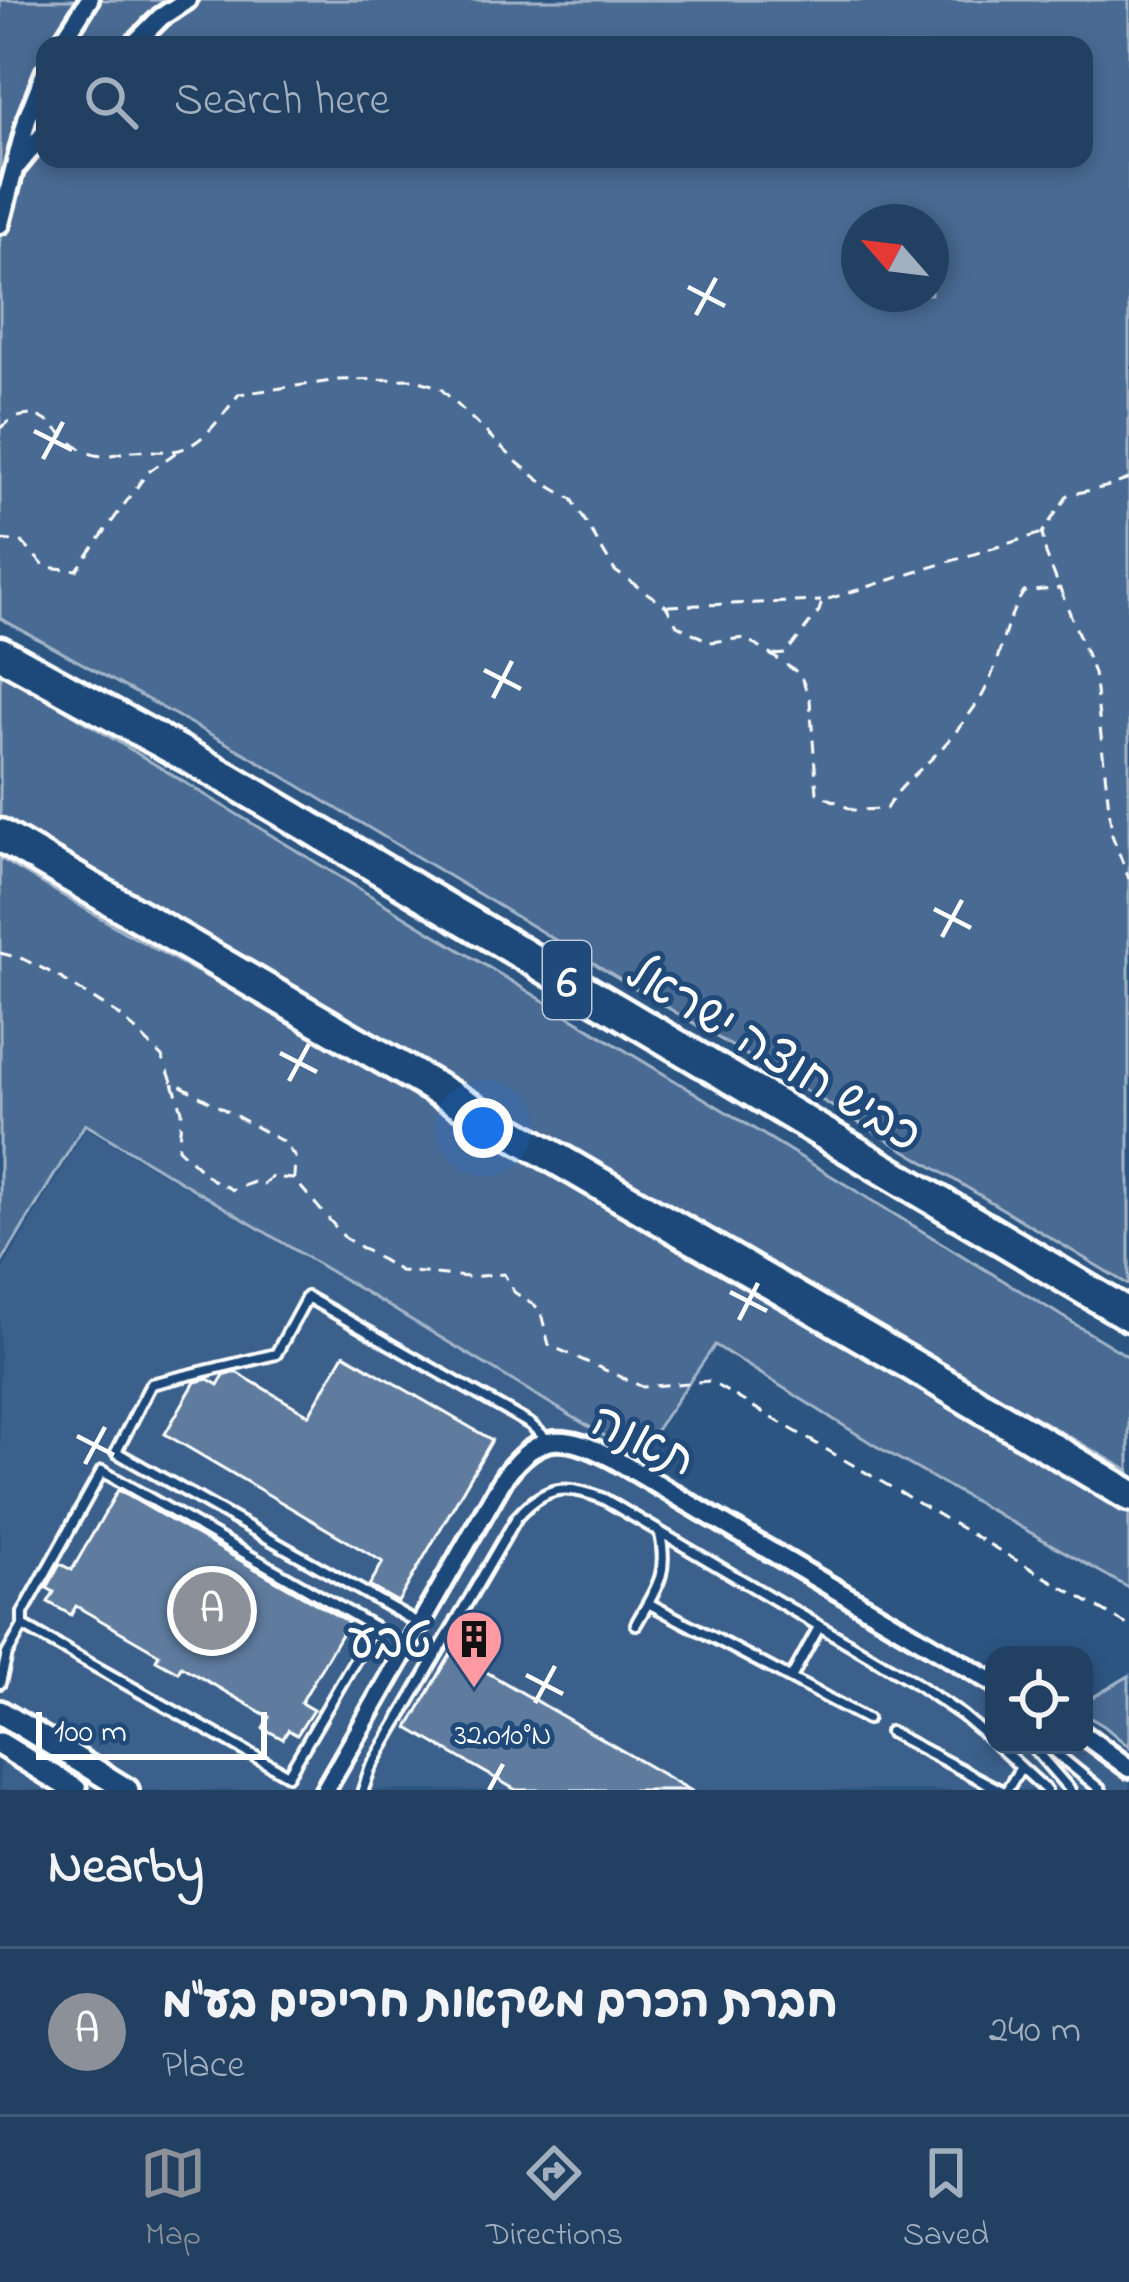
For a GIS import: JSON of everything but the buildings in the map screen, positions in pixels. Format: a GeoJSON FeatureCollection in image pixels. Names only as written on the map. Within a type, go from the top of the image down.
{"type":"FeatureCollection","features":[{"type":"Feature","properties":{"kind":"highway","name":"כביש חוצה ישראל"},"geometry":{"type":"LineString","coordinates":[[0,653],[229,778],[1129,1315]]}},
{"type":"Feature","properties":{"kind":"highway"},"geometry":{"type":"LineString","coordinates":[[0,835],[1129,1495]]}},
{"type":"Feature","properties":{"kind":"street"},"geometry":{"type":"LineString","coordinates":[[66,36],[89,0]]}},
{"type":"Feature","properties":{"kind":"street"},"geometry":{"type":"LineString","coordinates":[[142,36],[187,0]]}},
{"type":"Feature","properties":{"kind":"street"},"geometry":{"type":"LineString","coordinates":[[0,224],[36,96]]}},
{"type":"Feature","properties":{"kind":"street"},"geometry":{"type":"LineString","coordinates":[[14,170],[36,143]]}},
{"type":"Feature","properties":{"kind":"street","name":"תאנה"},"geometry":{"type":"LineString","coordinates":[[325,1787],[506,1476],[528,1450],[549,1441],[575,1442],[614,1459],[985,1678]]}},
{"type":"Feature","properties":{"kind":"street"},"geometry":{"type":"LineString","coordinates":[[3,1714],[127,1790]]}},
{"type":"Feature","properties":{"kind":"street"},"geometry":{"type":"LineString","coordinates":[[1093,1742],[1129,1768]]}},
{"type":"Feature","properties":{"kind":"street"},"geometry":{"type":"LineString","coordinates":[[0,1744],[76,1790]]}},
{"type":"Feature","properties":{"kind":"lane"},"geometry":{"type":"LineString","coordinates":[[419,1624],[116,1452],[151,1384],[276,1354],[308,1298],[530,1424],[549,1441]]}},
{"type":"Feature","properties":{"kind":"lane"},"geometry":{"type":"LineString","coordinates":[[3,1714],[4,1657],[23,1626],[23,1613],[103,1472],[374,1628],[288,1774],[23,1626]]}},
{"type":"Feature","properties":{"kind":"lane"},"geometry":{"type":"LineString","coordinates":[[363,1790],[370,1769],[517,1517],[532,1501],[563,1488],[604,1499],[951,1707],[985,1736]]}},
{"type":"Feature","properties":{"kind":"lane"},"geometry":{"type":"LineString","coordinates":[[636,1624],[662,1579],[664,1552],[659,1532]]}},
{"type":"Feature","properties":{"kind":"lane"},"geometry":{"type":"LineString","coordinates":[[648,1603],[867,1719]]}},
{"type":"Feature","properties":{"kind":"lane"},"geometry":{"type":"LineString","coordinates":[[791,1678],[819,1627]]}},
{"type":"Feature","properties":{"kind":"lane"},"geometry":{"type":"LineString","coordinates":[[890,1732],[1004,1790],[1021,1767]]}},
{"type":"Feature","properties":{"kind":"lane"},"geometry":{"type":"LineString","coordinates":[[1006,1754],[1046,1790]]}},
{"type":"Feature","properties":{"kind":"lane"},"geometry":{"type":"LineString","coordinates":[[1039,1754],[1070,1790]]}},
{"type":"Feature","properties":{"kind":"lane"},"geometry":{"type":"LineString","coordinates":[[1057,1754],[1102,1790]]}},
{"type":"Feature","properties":{"kind":"path"},"geometry":{"type":"LineString","coordinates":[[0,541],[22,542],[45,567],[77,570],[147,473],[211,430],[239,394],[339,380],[413,379],[439,387],[518,463],[572,499],[615,571],[666,606],[677,625],[710,642],[746,638],[800,674],[810,700],[818,793],[853,810],[886,809],[896,790],[941,748],[982,694],[1013,607],[1024,592],[1061,588]]}},
{"type":"Feature","properties":{"kind":"path"},"geometry":{"type":"LineString","coordinates":[[0,428],[28,414],[54,424],[73,443],[97,456],[179,450]]}},
{"type":"Feature","properties":{"kind":"path"},"geometry":{"type":"LineString","coordinates":[[666,606],[822,601],[1042,533],[1068,495],[1129,479]]}},
{"type":"Feature","properties":{"kind":"path"},"geometry":{"type":"LineString","coordinates":[[1042,533],[1094,673],[1112,836],[1129,879]]}},
{"type":"Feature","properties":{"kind":"path"},"geometry":{"type":"LineString","coordinates":[[771,655],[786,654],[822,601]]}},
{"type":"Feature","properties":{"kind":"path"},"geometry":{"type":"LineString","coordinates":[[0,953],[56,975],[122,1018],[162,1058],[182,1111],[178,1148],[211,1179],[232,1190],[254,1182],[263,1184],[272,1177],[295,1179]]}},
{"type":"Feature","properties":{"kind":"path"},"geometry":{"type":"LineString","coordinates":[[172,1081],[282,1141],[295,1157],[295,1179],[345,1238],[400,1270],[469,1277],[504,1274],[514,1292],[540,1309],[549,1345],[643,1387],[709,1381],[1129,1626]]}},
{"type":"Feature","properties":{"kind":"shaded area"},"geometry":{"type":"Polygon","coordinates":[[[0,0],[1129,0],[1129,1285],[246,754],[0,618],[0,0]]]}},
{"type":"Feature","properties":{"kind":"shaded area"},"geometry":{"type":"Polygon","coordinates":[[[0,670],[1129,1357],[1129,1471],[0,822],[0,670]]]}},
{"type":"Feature","properties":{"kind":"shaded area"},"geometry":{"type":"Polygon","coordinates":[[[0,858],[304,1030],[1129,1513],[1129,1588],[876,1446],[715,1345],[638,1456],[85,1124],[0,1265],[0,858]]]}},
{"type":"Feature","properties":{"kind":"shaded area"},"geometry":{"type":"Polygon","coordinates":[[[86,1128],[985,1663],[985,1754],[1093,1754],[1093,1726],[1129,1758],[1129,1790],[0,1790],[0,1274],[86,1128]]]}},
{"type":"Feature","properties":{"kind":"shaded area"},"geometry":{"type":"Polygon","coordinates":[[[1129,1676],[1129,1747],[1093,1719],[1093,1697],[1129,1676]]]}},
{"type":"Feature","properties":{"kind":"place","name":"חברת הכרם משקאות חריפים בע\"מ"},"geometry":{"type":"Point","coordinates":[212,1611]}},
{"type":"Feature","properties":{"kind":"place","name":"טבע"},"geometry":{"type":"Point","coordinates":[474,1690]}}]}
